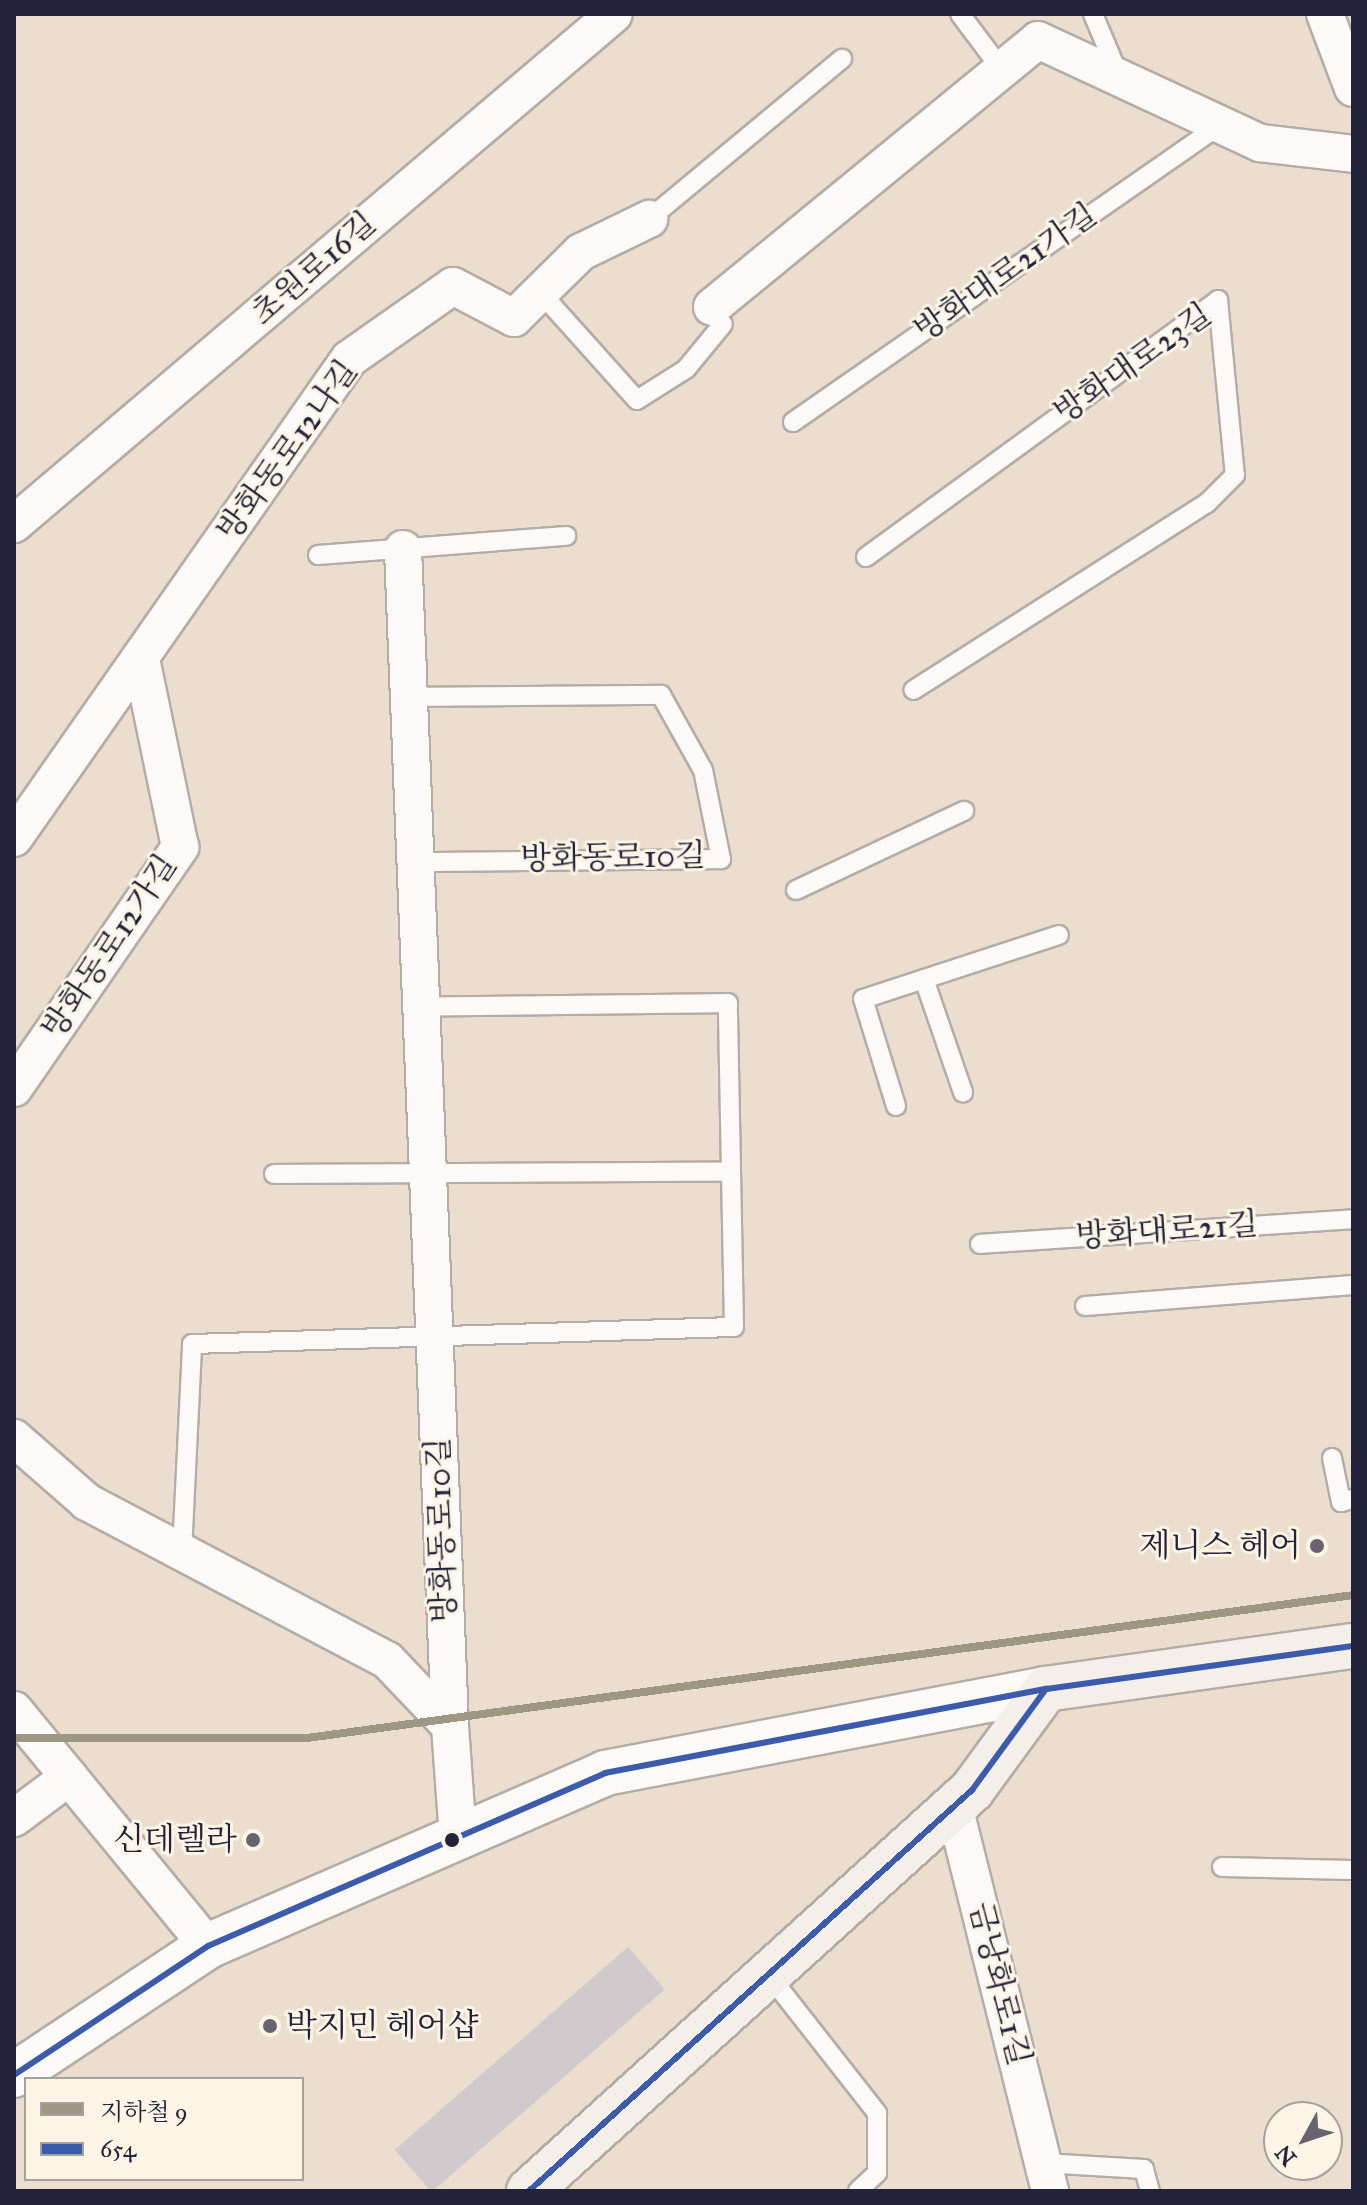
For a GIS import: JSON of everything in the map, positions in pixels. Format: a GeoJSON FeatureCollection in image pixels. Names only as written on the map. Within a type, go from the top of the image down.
{"type":"FeatureCollection","features":[{"type":"Feature","properties":{"kind":"main road"},"geometry":{"type":"LineString","coordinates":[[529,2191],[954,1806],[1046,1689],[1353,1646]]}},
{"type":"Feature","properties":{"kind":"street","name":"초원로16길"},"geometry":{"type":"LineString","coordinates":[[14,524],[614,14]]}},
{"type":"Feature","properties":{"kind":"street"},"geometry":{"type":"LineString","coordinates":[[1325,14],[1353,88]]}},
{"type":"Feature","properties":{"kind":"street"},"geometry":{"type":"LineString","coordinates":[[718,315],[1038,40],[1260,143],[1353,154]]}},
{"type":"Feature","properties":{"kind":"street","name":"방화동로12나길"},"geometry":{"type":"LineString","coordinates":[[14,838],[349,359],[453,286],[514,318],[581,252],[649,219]]}},
{"type":"Feature","properties":{"kind":"street","name":"방화동로10길"},"geometry":{"type":"LineString","coordinates":[[403,549],[450,1726],[458,1837]]}},
{"type":"Feature","properties":{"kind":"street","name":"방화동로12가길"},"geometry":{"type":"LineString","coordinates":[[14,1088],[180,847],[141,658]]}},
{"type":"Feature","properties":{"kind":"street"},"geometry":{"type":"LineString","coordinates":[[14,1438],[87,1502],[387,1660],[450,1726]]}},
{"type":"Feature","properties":{"kind":"street"},"geometry":{"type":"LineString","coordinates":[[14,2075],[208,1946],[605,1773],[1046,1689]]}},
{"type":"Feature","properties":{"kind":"street"},"geometry":{"type":"LineString","coordinates":[[14,1710],[208,1946]]}},
{"type":"Feature","properties":{"kind":"street"},"geometry":{"type":"LineString","coordinates":[[14,1818],[69,1777]]}},
{"type":"Feature","properties":{"kind":"street","name":"금낭화로1길"},"geometry":{"type":"LineString","coordinates":[[954,1806],[1047,2177]]}},
{"type":"Feature","properties":{"kind":"lane"},"geometry":{"type":"LineString","coordinates":[[960,14],[1002,70]]}},
{"type":"Feature","properties":{"kind":"lane"},"geometry":{"type":"LineString","coordinates":[[1093,14],[1120,79]]}},
{"type":"Feature","properties":{"kind":"lane"},"geometry":{"type":"LineString","coordinates":[[649,219],[842,59]]}},
{"type":"Feature","properties":{"kind":"lane","name":"방화대로21가길"},"geometry":{"type":"LineString","coordinates":[[793,422],[1220,125]]}},
{"type":"Feature","properties":{"kind":"lane"},"geometry":{"type":"LineString","coordinates":[[540,292],[637,400],[686,369],[718,315]]}},
{"type":"Feature","properties":{"kind":"lane","name":"방화대로23길"},"geometry":{"type":"LineString","coordinates":[[866,557],[1218,300],[1235,475],[1207,503],[913,690]]}},
{"type":"Feature","properties":{"kind":"lane"},"geometry":{"type":"LineString","coordinates":[[318,555],[566,536]]}},
{"type":"Feature","properties":{"kind":"lane","name":"방화동로10길"},"geometry":{"type":"LineString","coordinates":[[410,697],[661,695],[703,770],[721,859],[416,862]]}},
{"type":"Feature","properties":{"kind":"lane"},"geometry":{"type":"LineString","coordinates":[[796,890],[964,811]]}},
{"type":"Feature","properties":{"kind":"lane"},"geometry":{"type":"LineString","coordinates":[[896,1106],[863,999],[1059,935]]}},
{"type":"Feature","properties":{"kind":"lane"},"geometry":{"type":"LineString","coordinates":[[924,979],[963,1092]]}},
{"type":"Feature","properties":{"kind":"lane"},"geometry":{"type":"LineString","coordinates":[[182,1552],[192,1344],[734,1327],[728,1003],[421,1007]]}},
{"type":"Feature","properties":{"kind":"lane"},"geometry":{"type":"LineString","coordinates":[[274,1174],[731,1172]]}},
{"type":"Feature","properties":{"kind":"lane","name":"방화대로21길"},"geometry":{"type":"LineString","coordinates":[[980,1244],[1353,1219]]}},
{"type":"Feature","properties":{"kind":"lane"},"geometry":{"type":"LineString","coordinates":[[1085,1306],[1353,1285]]}},
{"type":"Feature","properties":{"kind":"lane"},"geometry":{"type":"LineString","coordinates":[[1332,1458],[1341,1502],[1353,1499]]}},
{"type":"Feature","properties":{"kind":"lane"},"geometry":{"type":"LineString","coordinates":[[1222,1867],[1353,1870]]}},
{"type":"Feature","properties":{"kind":"lane"},"geometry":{"type":"LineString","coordinates":[[768,1974],[877,2113],[877,2173],[858,2191]]}},
{"type":"Feature","properties":{"kind":"lane","name":"금낭화로1길"},"geometry":{"type":"LineString","coordinates":[[1047,2177],[1144,2169],[1150,2191]]}},
{"type":"Feature","properties":{"kind":"building"},"geometry":{"type":"Polygon","coordinates":[[[628,1947],[665,1989],[433,2191],[395,2150],[628,1947]]]}},
{"type":"Feature","properties":{"kind":"metro line","name":"9"},"geometry":{"type":"LineString","coordinates":[[14,1738],[307,1738],[1353,1595]]}},
{"type":"Feature","properties":{"kind":"transit line","name":"654"},"geometry":{"type":"LineString","coordinates":[[14,2075],[208,1946],[605,1773],[1046,1689],[1353,1646]]}},
{"type":"Feature","properties":{"kind":"transit line","name":"654"},"geometry":{"type":"LineString","coordinates":[[529,2191],[972,1790],[1046,1689]]}},
{"type":"Feature","properties":{"kind":"place","name":"제니스 헤어"},"geometry":{"type":"Point","coordinates":[1317,1546]}},
{"type":"Feature","properties":{"kind":"place","name":"신데렐라"},"geometry":{"type":"Point","coordinates":[253,1840]}},
{"type":"Feature","properties":{"kind":"place","name":"박지민 헤어샵"},"geometry":{"type":"Point","coordinates":[270,2026]}}]}
